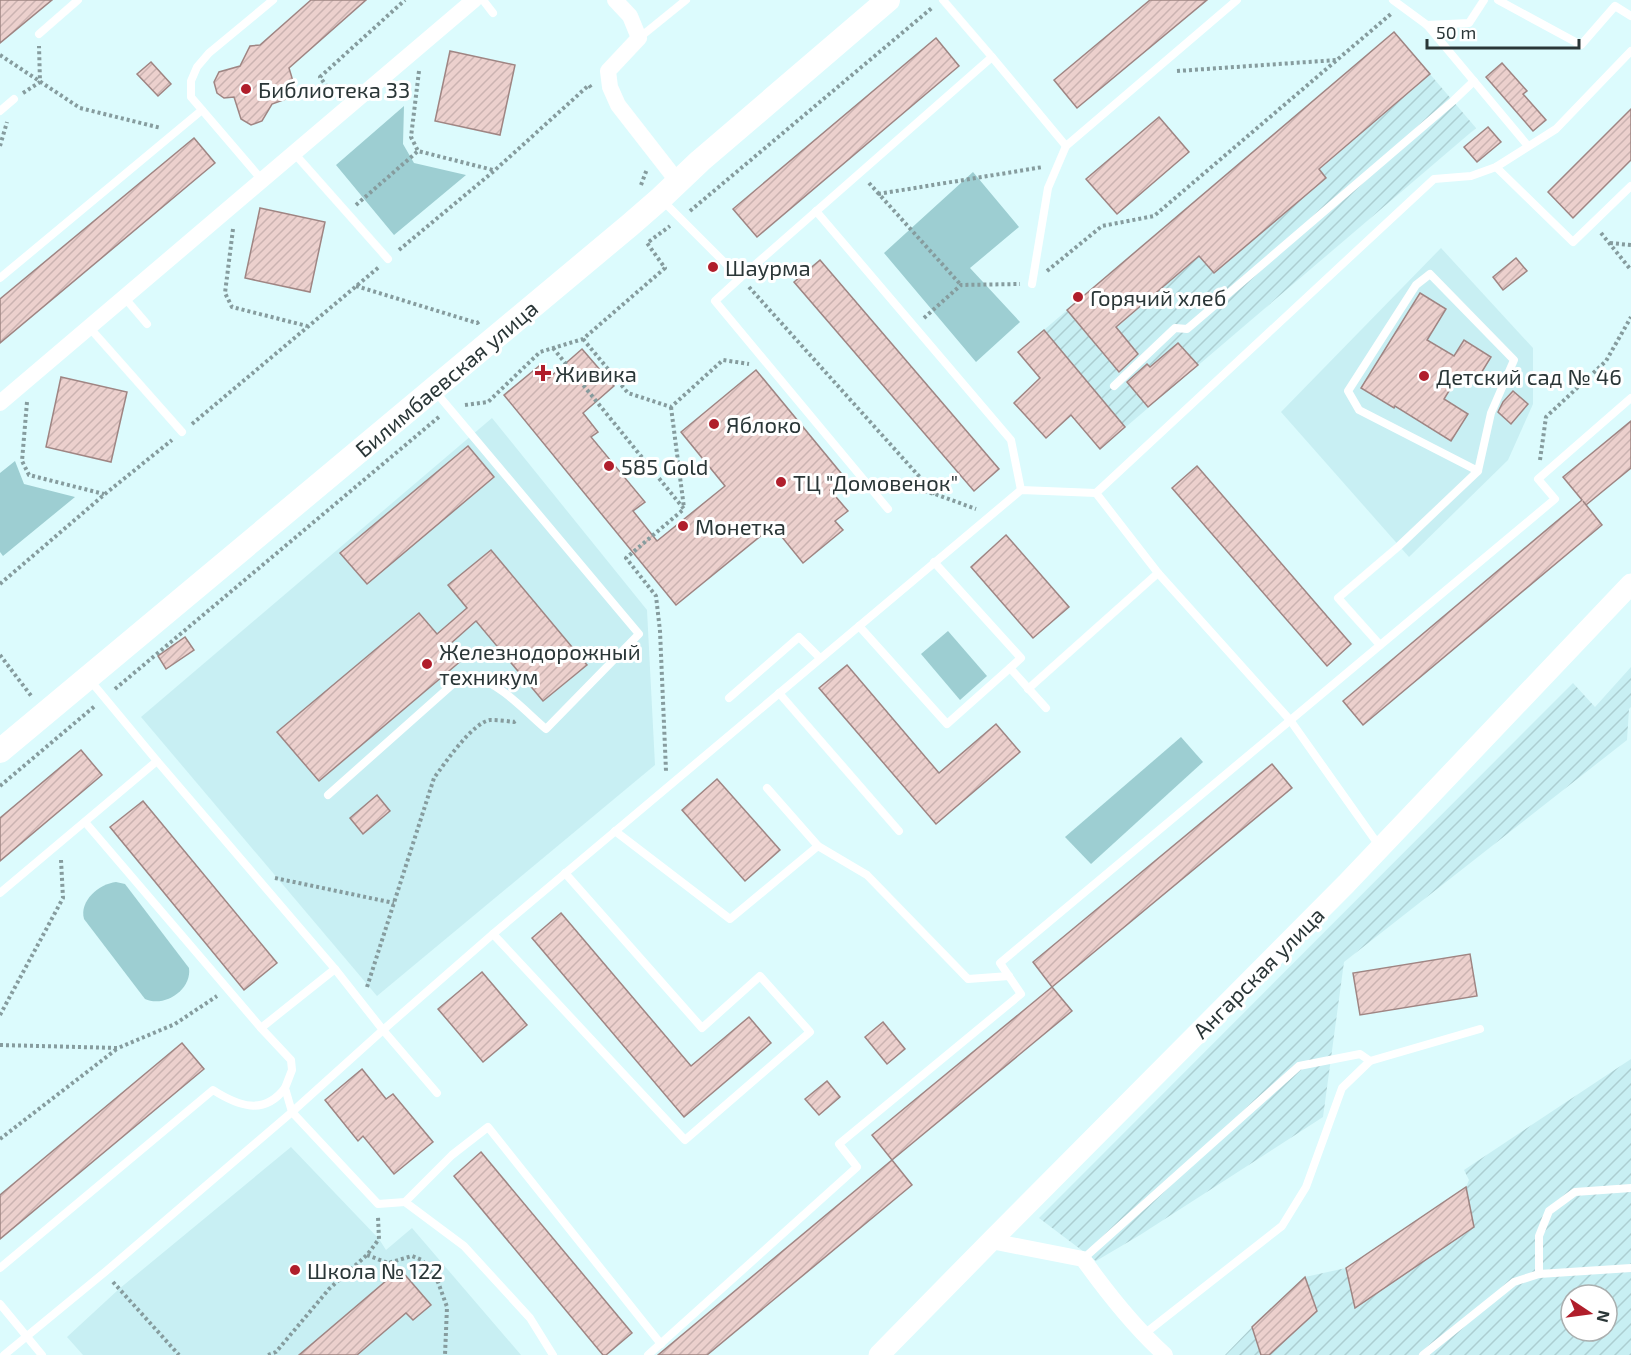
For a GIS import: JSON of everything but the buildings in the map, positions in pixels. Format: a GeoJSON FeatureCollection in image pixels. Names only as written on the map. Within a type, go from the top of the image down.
{"type":"FeatureCollection","features":[{"type":"Feature","properties":{"kind":"main road","name":"Билимбаевская улица"},"geometry":{"type":"LineString","coordinates":[[0,751],[87,677],[442,399],[660,189],[700,160],[888,0]]}},
{"type":"Feature","properties":{"kind":"street"},"geometry":{"type":"LineString","coordinates":[[0,403],[474,0]]}},
{"type":"Feature","properties":{"kind":"street"},"geometry":{"type":"LineString","coordinates":[[615,0],[630,16],[639,38],[608,71],[610,87],[660,189]]}},
{"type":"Feature","properties":{"kind":"street","name":"Ангарская улица"},"geometry":{"type":"LineString","coordinates":[[879,1355],[1346,884],[1631,584]]}},
{"type":"Feature","properties":{"kind":"street"},"geometry":{"type":"LineString","coordinates":[[991,1240],[1083,1259],[1114,1302],[1143,1335],[1165,1355]]}},
{"type":"Feature","properties":{"kind":"lane"},"geometry":{"type":"LineString","coordinates":[[39,34],[78,0]]}},
{"type":"Feature","properties":{"kind":"lane"},"geometry":{"type":"LineString","coordinates":[[262,180],[191,97],[191,81],[197,66],[209,53],[273,0]]}},
{"type":"Feature","properties":{"kind":"lane"},"geometry":{"type":"LineString","coordinates":[[483,0],[493,13]]}},
{"type":"Feature","properties":{"kind":"lane"},"geometry":{"type":"LineString","coordinates":[[639,38],[686,0]]}},
{"type":"Feature","properties":{"kind":"lane"},"geometry":{"type":"LineString","coordinates":[[942,0],[1066,146]]}},
{"type":"Feature","properties":{"kind":"lane"},"geometry":{"type":"LineString","coordinates":[[1032,284],[1048,188],[1066,146],[1237,0]]}},
{"type":"Feature","properties":{"kind":"lane"},"geometry":{"type":"LineString","coordinates":[[1427,25],[1469,23],[1484,0]]}},
{"type":"Feature","properties":{"kind":"lane"},"geometry":{"type":"LineString","coordinates":[[1498,0],[1581,45],[1614,6],[1631,16]]}},
{"type":"Feature","properties":{"kind":"lane"},"geometry":{"type":"LineString","coordinates":[[1397,3],[1427,25],[1528,146]]}},
{"type":"Feature","properties":{"kind":"lane"},"geometry":{"type":"LineString","coordinates":[[4,1355],[292,1112],[493,934],[1021,490],[1096,493],[1434,179],[1471,176],[1496,167],[1556,129],[1631,51]]}},
{"type":"Feature","properties":{"kind":"lane"},"geometry":{"type":"LineString","coordinates":[[888,510],[715,301],[992,57]]}},
{"type":"Feature","properties":{"kind":"lane"},"geometry":{"type":"LineString","coordinates":[[1114,386],[1175,328],[1187,329],[1474,81]]}},
{"type":"Feature","properties":{"kind":"lane"},"geometry":{"type":"LineString","coordinates":[[0,111],[14,99]]}},
{"type":"Feature","properties":{"kind":"lane"},"geometry":{"type":"LineString","coordinates":[[0,278],[202,110]]}},
{"type":"Feature","properties":{"kind":"lane"},"geometry":{"type":"LineString","coordinates":[[294,153],[388,259]]}},
{"type":"Feature","properties":{"kind":"lane"},"geometry":{"type":"LineString","coordinates":[[1496,167],[1573,242],[1631,186]]}},
{"type":"Feature","properties":{"kind":"lane"},"geometry":{"type":"LineString","coordinates":[[660,189],[681,218],[740,278]]}},
{"type":"Feature","properties":{"kind":"lane"},"geometry":{"type":"LineString","coordinates":[[816,211],[1011,440],[1021,490]]}},
{"type":"Feature","properties":{"kind":"lane"},"geometry":{"type":"LineString","coordinates":[[1380,645],[1338,598],[1399,546],[1478,471],[1491,413],[1514,360],[1430,274],[1416,285],[1348,391],[1359,410],[1478,471]]}},
{"type":"Feature","properties":{"kind":"lane"},"geometry":{"type":"LineString","coordinates":[[124,297],[147,324]]}},
{"type":"Feature","properties":{"kind":"lane"},"geometry":{"type":"LineString","coordinates":[[89,327],[182,432]]}},
{"type":"Feature","properties":{"kind":"lane"},"geometry":{"type":"LineString","coordinates":[[648,1355],[857,1167],[839,1144],[1022,994],[1000,963],[1555,499],[1538,479],[1631,398]]}},
{"type":"Feature","properties":{"kind":"lane"},"geometry":{"type":"LineString","coordinates":[[328,795],[454,683],[476,678],[497,686],[546,729],[639,634],[442,399]]}},
{"type":"Feature","properties":{"kind":"lane"},"geometry":{"type":"LineString","coordinates":[[1096,493],[1158,573],[1290,720],[1380,847]]}},
{"type":"Feature","properties":{"kind":"lane"},"geometry":{"type":"LineString","coordinates":[[859,626],[947,724],[1021,658],[934,562]]}},
{"type":"Feature","properties":{"kind":"lane"},"geometry":{"type":"LineString","coordinates":[[1028,689],[1158,573]]}},
{"type":"Feature","properties":{"kind":"lane"},"geometry":{"type":"LineString","coordinates":[[729,698],[799,637],[820,658]]}},
{"type":"Feature","properties":{"kind":"lane"},"geometry":{"type":"LineString","coordinates":[[1010,668],[1046,708]]}},
{"type":"Feature","properties":{"kind":"lane"},"geometry":{"type":"LineString","coordinates":[[87,677],[437,1093]]}},
{"type":"Feature","properties":{"kind":"lane"},"geometry":{"type":"LineString","coordinates":[[779,693],[898,831]]}},
{"type":"Feature","properties":{"kind":"lane"},"geometry":{"type":"LineString","coordinates":[[0,894],[157,761]]}},
{"type":"Feature","properties":{"kind":"lane"},"geometry":{"type":"LineString","coordinates":[[768,788],[818,846],[867,875],[968,979],[1009,976]]}},
{"type":"Feature","properties":{"kind":"lane"},"geometry":{"type":"LineString","coordinates":[[0,1268],[213,1090],[239,1104],[260,1105],[280,1095],[292,1070],[291,1060],[85,822]]}},
{"type":"Feature","properties":{"kind":"lane"},"geometry":{"type":"LineString","coordinates":[[615,831],[730,919],[818,846]]}},
{"type":"Feature","properties":{"kind":"lane"},"geometry":{"type":"LineString","coordinates":[[493,934],[685,1140],[810,1032],[760,976],[702,1028],[565,873]]}},
{"type":"Feature","properties":{"kind":"lane"},"geometry":{"type":"LineString","coordinates":[[261,1028],[335,969]]}},
{"type":"Feature","properties":{"kind":"lane"},"geometry":{"type":"LineString","coordinates":[[1143,1335],[1282,1226],[1306,1187],[1342,1088],[1370,1061],[1480,1029]]}},
{"type":"Feature","properties":{"kind":"lane"},"geometry":{"type":"LineString","coordinates":[[1083,1259],[1299,1066],[1360,1054],[1370,1061]]}},
{"type":"Feature","properties":{"kind":"lane"},"geometry":{"type":"LineString","coordinates":[[285,1088],[292,1112],[378,1204],[405,1202],[452,1155],[488,1127],[661,1344]]}},
{"type":"Feature","properties":{"kind":"lane"},"geometry":{"type":"LineString","coordinates":[[1539,1274],[1539,1236],[1549,1211],[1575,1192],[1631,1188]]}},
{"type":"Feature","properties":{"kind":"lane"},"geometry":{"type":"LineString","coordinates":[[405,1202],[464,1246],[530,1318],[553,1355]]}},
{"type":"Feature","properties":{"kind":"lane"},"geometry":{"type":"LineString","coordinates":[[1423,1355],[1514,1282],[1539,1274],[1631,1268]]}},
{"type":"Feature","properties":{"kind":"lane"},"geometry":{"type":"LineString","coordinates":[[0,1304],[42,1355]]}},
{"type":"Feature","properties":{"kind":"path"},"geometry":{"type":"LineString","coordinates":[[334,97],[320,77],[405,0]]}},
{"type":"Feature","properties":{"kind":"path"},"geometry":{"type":"LineString","coordinates":[[0,786],[105,698],[442,399],[488,402],[540,352],[583,339],[665,268],[647,243],[695,207],[942,0]]}},
{"type":"Feature","properties":{"kind":"path"},"geometry":{"type":"LineString","coordinates":[[914,327],[961,285],[1032,284],[1102,226],[1154,216],[1337,60],[1397,3]]}},
{"type":"Feature","properties":{"kind":"path"},"geometry":{"type":"LineString","coordinates":[[39,34],[40,82]]}},
{"type":"Feature","properties":{"kind":"path"},"geometry":{"type":"LineString","coordinates":[[0,55],[80,108],[177,131]]}},
{"type":"Feature","properties":{"kind":"path"},"geometry":{"type":"LineString","coordinates":[[1152,73],[1337,60]]}},
{"type":"Feature","properties":{"kind":"path"},"geometry":{"type":"LineString","coordinates":[[419,71],[411,137],[418,151],[494,171]]}},
{"type":"Feature","properties":{"kind":"path"},"geometry":{"type":"LineString","coordinates":[[14,99],[40,82]]}},
{"type":"Feature","properties":{"kind":"path"},"geometry":{"type":"LineString","coordinates":[[0,584],[494,171],[589,86],[596,94]]}},
{"type":"Feature","properties":{"kind":"path"},"geometry":{"type":"LineString","coordinates":[[347,212],[418,151]]}},
{"type":"Feature","properties":{"kind":"path"},"geometry":{"type":"LineString","coordinates":[[650,163],[660,189]]}},
{"type":"Feature","properties":{"kind":"path"},"geometry":{"type":"LineString","coordinates":[[878,194],[1058,164]]}},
{"type":"Feature","properties":{"kind":"path"},"geometry":{"type":"LineString","coordinates":[[859,173],[961,285]]}},
{"type":"Feature","properties":{"kind":"path"},"geometry":{"type":"LineString","coordinates":[[1593,222],[1631,270]]}},
{"type":"Feature","properties":{"kind":"path"},"geometry":{"type":"LineString","coordinates":[[233,226],[225,293],[232,307],[308,326]]}},
{"type":"Feature","properties":{"kind":"path"},"geometry":{"type":"LineString","coordinates":[[1609,243],[1631,245]]}},
{"type":"Feature","properties":{"kind":"path"},"geometry":{"type":"LineString","coordinates":[[740,278],[935,494]]}},
{"type":"Feature","properties":{"kind":"path"},"geometry":{"type":"LineString","coordinates":[[356,286],[477,323],[486,316]]}},
{"type":"Feature","properties":{"kind":"path"},"geometry":{"type":"LineString","coordinates":[[1538,479],[1546,417],[1606,361],[1631,317]]}},
{"type":"Feature","properties":{"kind":"path"},"geometry":{"type":"LineString","coordinates":[[583,339],[628,393],[671,407]]}},
{"type":"Feature","properties":{"kind":"path"},"geometry":{"type":"LineString","coordinates":[[553,348],[684,509]]}},
{"type":"Feature","properties":{"kind":"path"},"geometry":{"type":"LineString","coordinates":[[671,407],[723,360],[769,366]]}},
{"type":"Feature","properties":{"kind":"path"},"geometry":{"type":"LineString","coordinates":[[27,400],[22,461],[29,475],[105,494]]}},
{"type":"Feature","properties":{"kind":"path"},"geometry":{"type":"LineString","coordinates":[[671,407],[684,509]]}},
{"type":"Feature","properties":{"kind":"path"},"geometry":{"type":"LineString","coordinates":[[861,477],[935,494],[991,515]]}},
{"type":"Feature","properties":{"kind":"path"},"geometry":{"type":"LineString","coordinates":[[667,787],[660,631],[656,596],[626,558],[684,509]]}},
{"type":"Feature","properties":{"kind":"path"},"geometry":{"type":"LineString","coordinates":[[0,655],[34,700]]}},
{"type":"Feature","properties":{"kind":"path"},"geometry":{"type":"LineString","coordinates":[[362,1003],[434,778],[464,739],[480,725],[489,720],[514,722],[527,713]]}},
{"type":"Feature","properties":{"kind":"path"},"geometry":{"type":"LineString","coordinates":[[0,1015],[63,897],[60,842]]}},
{"type":"Feature","properties":{"kind":"path"},"geometry":{"type":"LineString","coordinates":[[253,873],[394,903]]}},
{"type":"Feature","properties":{"kind":"path"},"geometry":{"type":"LineString","coordinates":[[0,1139],[118,1048],[175,1024],[227,988]]}},
{"type":"Feature","properties":{"kind":"path"},"geometry":{"type":"LineString","coordinates":[[0,1045],[118,1048]]}},
{"type":"Feature","properties":{"kind":"path"},"geometry":{"type":"LineString","coordinates":[[268,1355],[276,1352],[329,1289],[367,1255],[379,1239],[378,1204]]}},
{"type":"Feature","properties":{"kind":"path"},"geometry":{"type":"LineString","coordinates":[[367,1255],[388,1263],[412,1256],[422,1260],[438,1282],[447,1306],[445,1355]]}},
{"type":"Feature","properties":{"kind":"path"},"geometry":{"type":"LineString","coordinates":[[105,1272],[179,1355]]}},
{"type":"Feature","properties":{"kind":"shaded area"},"geometry":{"type":"Polygon","coordinates":[[[1394,32],[1476,128],[1100,449],[1018,352],[1394,32]]]}},
{"type":"Feature","properties":{"kind":"shaded area"},"geometry":{"type":"Polygon","coordinates":[[[404,106],[403,144],[414,163],[466,175],[394,235],[336,165],[404,106]]]}},
{"type":"Feature","properties":{"kind":"shaded area"},"geometry":{"type":"Polygon","coordinates":[[[973,172],[1019,227],[970,268],[1020,322],[976,362],[884,253],[973,172]]]}},
{"type":"Feature","properties":{"kind":"shaded area","name":"Детский сад № 46"},"geometry":{"type":"Polygon","coordinates":[[[1441,248],[1533,348],[1533,404],[1508,460],[1409,557],[1281,412],[1441,248]]]}},
{"type":"Feature","properties":{"kind":"shaded area","name":"Железнодорожный техникум"},"geometry":{"type":"Polygon","coordinates":[[[492,418],[647,610],[655,765],[377,996],[141,717],[492,418]]]}},
{"type":"Feature","properties":{"kind":"shaded area"},"geometry":{"type":"Polygon","coordinates":[[[15,461],[24,484],[75,497],[3,556],[0,552],[0,473],[15,461]]]}},
{"type":"Feature","properties":{"kind":"shaded area"},"geometry":{"type":"Polygon","coordinates":[[[948,631],[987,676],[960,700],[921,654],[948,631]]]}},
{"type":"Feature","properties":{"kind":"shaded area"},"geometry":{"type":"Polygon","coordinates":[[[1631,667],[1631,707],[1627,740],[1344,962],[1323,1117],[1096,1261],[1039,1218],[1573,683],[1595,707],[1631,667]]]}},
{"type":"Feature","properties":{"kind":"shaded area"},"geometry":{"type":"Polygon","coordinates":[[[1181,737],[1203,762],[1091,864],[1065,837],[1181,737]]]}},
{"type":"Feature","properties":{"kind":"shaded area"},"geometry":{"type":"Polygon","coordinates":[[[116,882],[125,884],[189,968],[186,983],[181,990],[168,999],[152,1001],[145,999],[84,919],[84,906],[92,894],[103,886],[116,882]]]}},
{"type":"Feature","properties":{"kind":"shaded area"},"geometry":{"type":"Polygon","coordinates":[[[1631,1059],[1631,1355],[1225,1355],[1305,1277],[1346,1268],[1466,1187],[1469,1180],[1464,1170],[1631,1059]]]}},
{"type":"Feature","properties":{"kind":"shaded area","name":"Школа № 122"},"geometry":{"type":"Polygon","coordinates":[[[291,1147],[379,1239],[386,1250],[412,1228],[521,1355],[83,1355],[67,1337],[119,1289],[291,1147]]]}},
{"type":"Feature","properties":{"kind":"place","name":"Библиотека 33"},"geometry":{"type":"Point","coordinates":[246,89]}},
{"type":"Feature","properties":{"kind":"place","name":"Шаурма"},"geometry":{"type":"Point","coordinates":[713,267]}},
{"type":"Feature","properties":{"kind":"place","name":"Горячий хлеб"},"geometry":{"type":"Point","coordinates":[1078,297]}},
{"type":"Feature","properties":{"kind":"place","name":"Живика"},"geometry":{"type":"Point","coordinates":[543,373]}},
{"type":"Feature","properties":{"kind":"place","name":"Детский сад № 46"},"geometry":{"type":"Point","coordinates":[1424,376]}},
{"type":"Feature","properties":{"kind":"place","name":"Яблоко"},"geometry":{"type":"Point","coordinates":[714,424]}},
{"type":"Feature","properties":{"kind":"place","name":"585 Gold"},"geometry":{"type":"Point","coordinates":[609,466]}},
{"type":"Feature","properties":{"kind":"place","name":"ТЦ \"Домовенок\""},"geometry":{"type":"Point","coordinates":[781,482]}},
{"type":"Feature","properties":{"kind":"place","name":"Монетка"},"geometry":{"type":"Point","coordinates":[683,526]}},
{"type":"Feature","properties":{"kind":"place","name":"Железнодорожный техникум"},"geometry":{"type":"Point","coordinates":[427,664]}},
{"type":"Feature","properties":{"kind":"place","name":"Школа № 122"},"geometry":{"type":"Point","coordinates":[295,1270]}}]}
